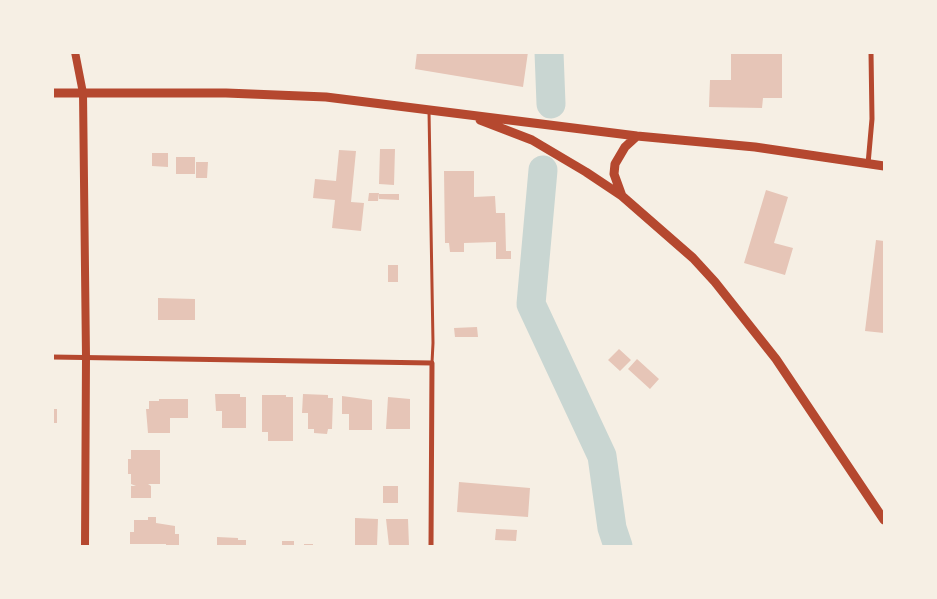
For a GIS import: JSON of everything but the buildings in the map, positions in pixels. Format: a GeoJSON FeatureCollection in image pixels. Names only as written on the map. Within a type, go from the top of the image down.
{"type":"FeatureCollection","features":[{"type":"Feature","properties":{"kind":"main road"},"geometry":{"type":"LineString","coordinates":[[52,93],[294,94],[429,108],[637,136],[755,148],[884,166]]}},
{"type":"Feature","properties":{"kind":"main road"},"geometry":{"type":"LineString","coordinates":[[466,114],[532,140],[586,172],[622,196],[673,239],[732,302],[798,391],[884,520]]}},
{"type":"Feature","properties":{"kind":"main road"},"geometry":{"type":"LineString","coordinates":[[622,196],[614,174],[615,164],[624,147],[637,136]]}},
{"type":"Feature","properties":{"kind":"street"},"geometry":{"type":"LineString","coordinates":[[75,52],[83,93],[86,357],[85,546]]}},
{"type":"Feature","properties":{"kind":"street"},"geometry":{"type":"LineString","coordinates":[[868,164],[872,119],[871,52]]}},
{"type":"Feature","properties":{"kind":"street"},"geometry":{"type":"LineString","coordinates":[[52,357],[432,363],[431,546]]}},
{"type":"Feature","properties":{"kind":"lane"},"geometry":{"type":"LineString","coordinates":[[429,108],[432,363]]}},
{"type":"Feature","properties":{"kind":"waterway"},"geometry":{"type":"LineString","coordinates":[[549,52],[551,104]]}},
{"type":"Feature","properties":{"kind":"waterway"},"geometry":{"type":"LineString","coordinates":[[543,170],[531,304],[602,456],[612,528],[618,546]]}}]}
